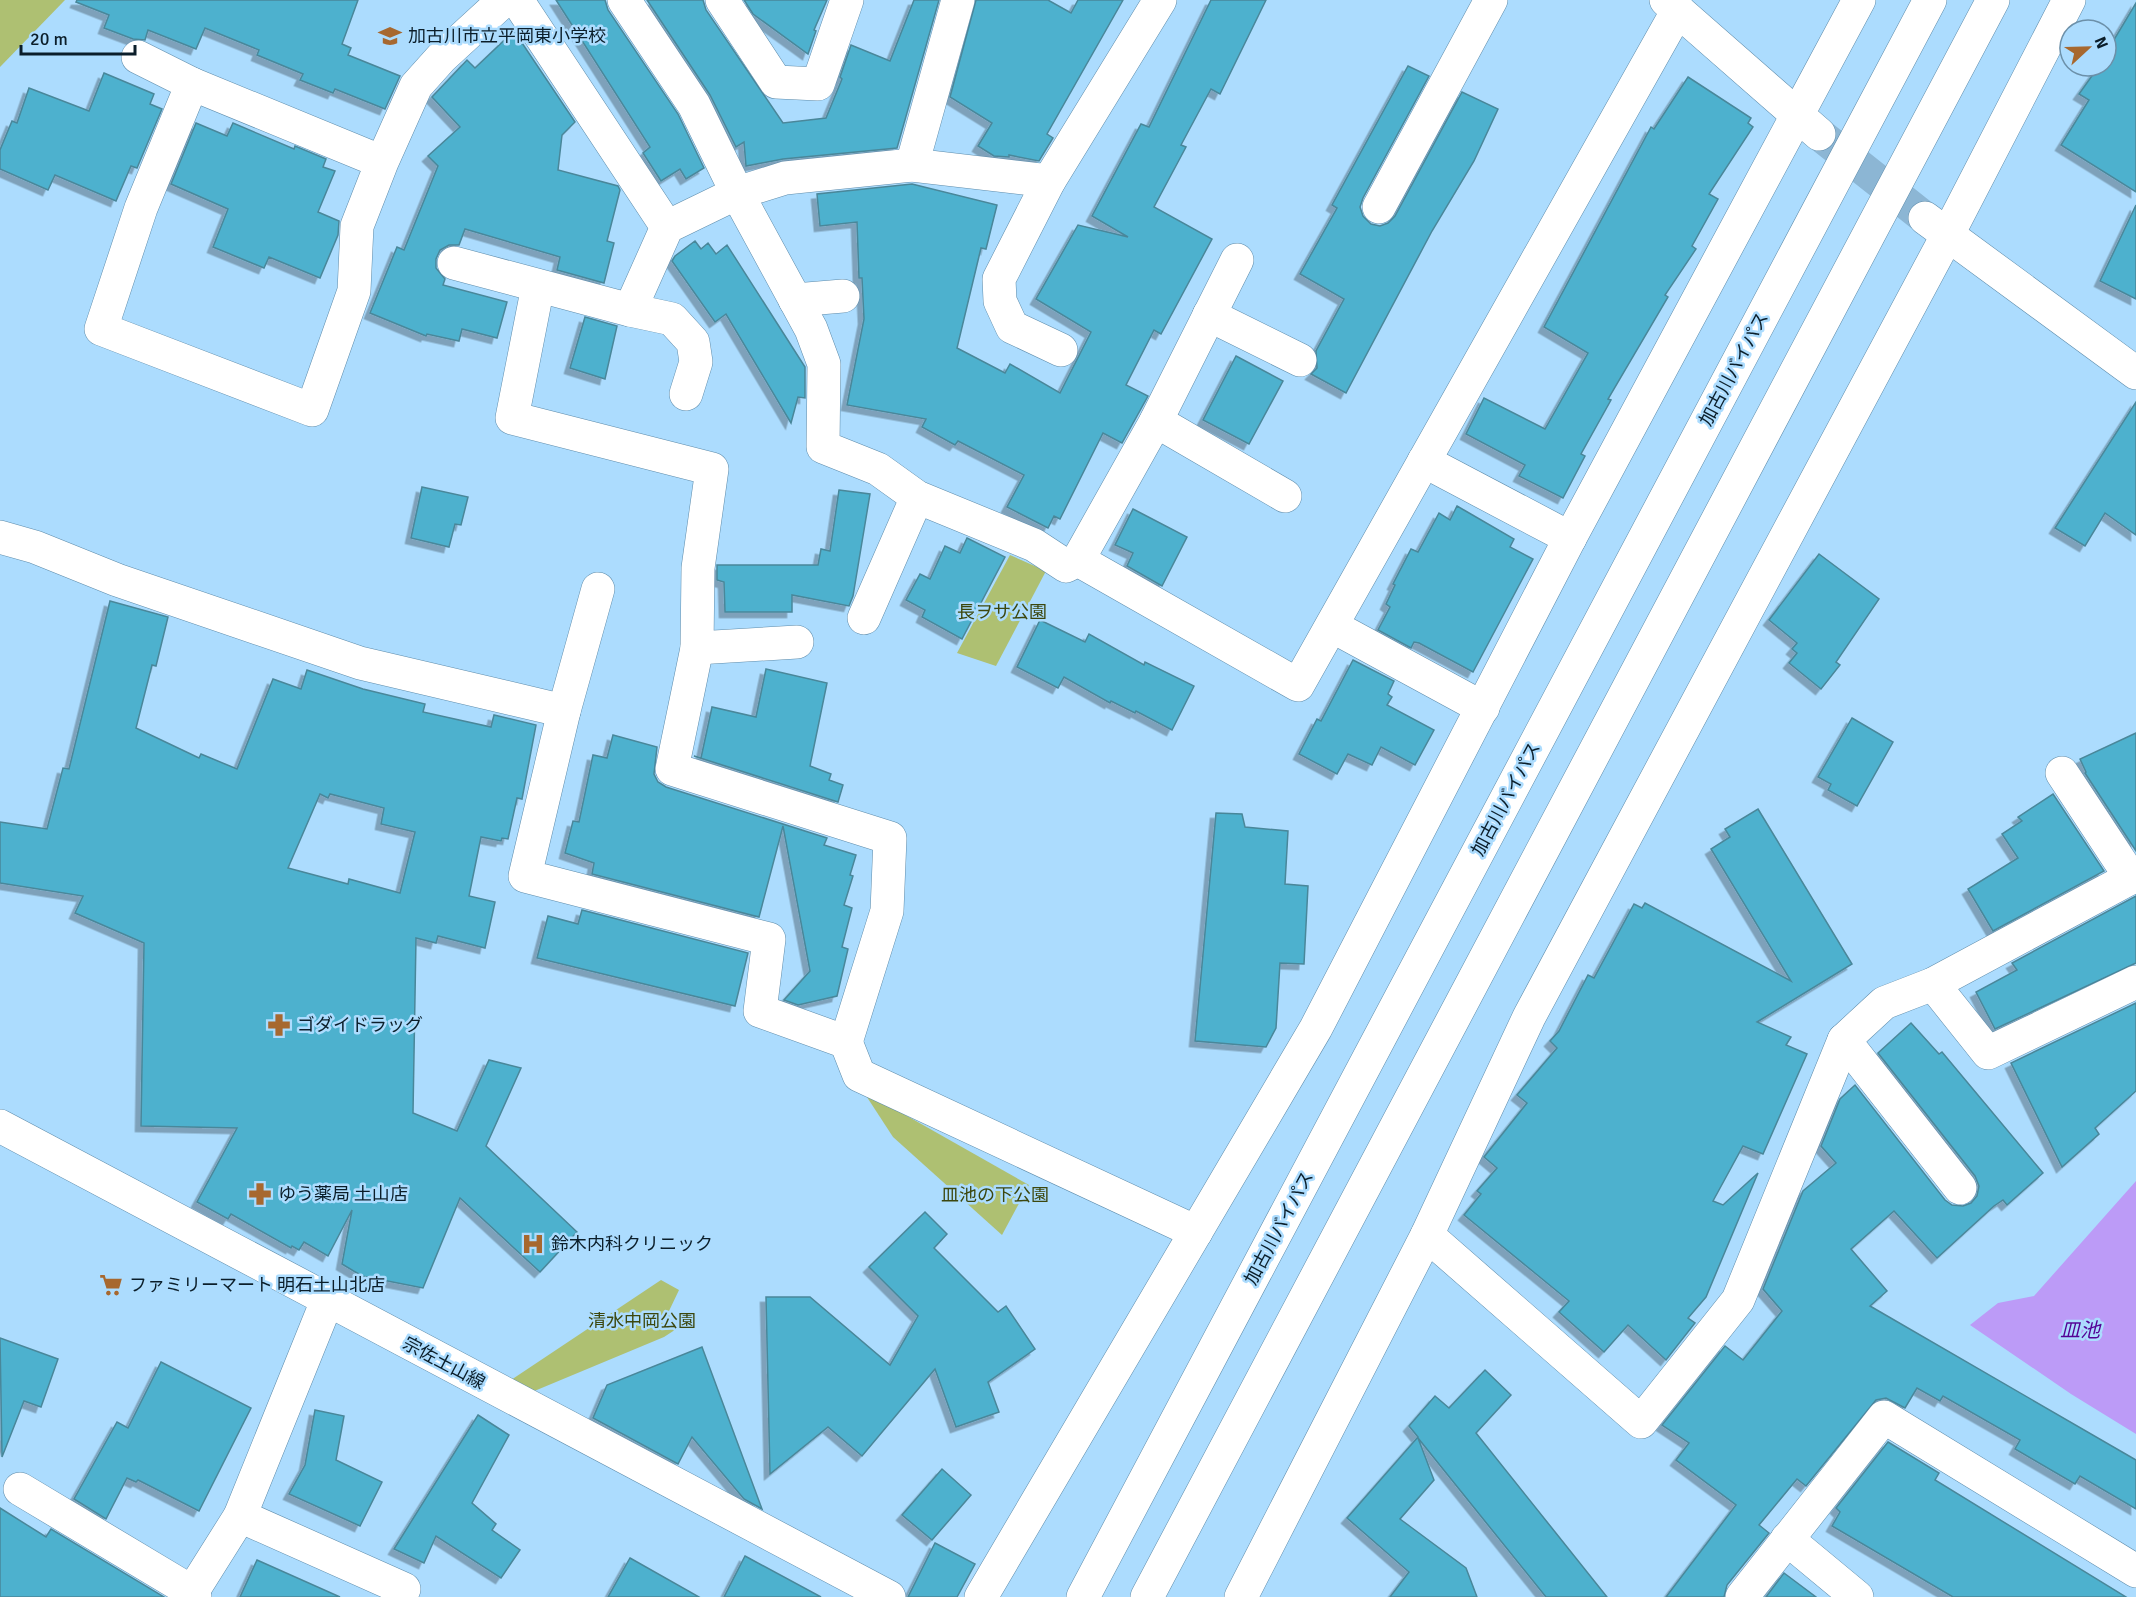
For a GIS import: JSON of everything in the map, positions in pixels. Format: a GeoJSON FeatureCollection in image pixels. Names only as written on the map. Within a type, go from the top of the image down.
{"type":"FeatureCollection","features":[{"type":"Feature","properties":{"kind":"main road"},"geometry":{"type":"LineString","coordinates":[[192,84],[141,208],[101,329],[312,410],[354,291],[357,226],[382,162],[416,86],[442,57],[504,0]]}},
{"type":"Feature","properties":{"kind":"main road"},"geometry":{"type":"LineString","coordinates":[[517,0],[667,227]]}},
{"type":"Feature","properties":{"kind":"main road"},"geometry":{"type":"LineString","coordinates":[[624,0],[694,105],[737,193],[795,300],[824,364],[824,447],[878,469],[917,497],[1034,546],[1066,566],[1078,560],[1156,420],[1237,260]]}},
{"type":"Feature","properties":{"kind":"main road"},"geometry":{"type":"LineString","coordinates":[[722,0],[776,82],[818,84],[847,0]]}},
{"type":"Feature","properties":{"kind":"main road"},"geometry":{"type":"LineString","coordinates":[[912,165],[958,0]]}},
{"type":"Feature","properties":{"kind":"main road"},"geometry":{"type":"LineString","coordinates":[[1060,350],[1011,327],[1000,301],[999,279],[1049,181],[1160,0]]}},
{"type":"Feature","properties":{"kind":"main road"},"geometry":{"type":"LineString","coordinates":[[1379,207],[1491,0]]}},
{"type":"Feature","properties":{"kind":"main road"},"geometry":{"type":"LineString","coordinates":[[981,1597],[1316,1028],[1570,538],[1808,126],[1858,0]]}},
{"type":"Feature","properties":{"kind":"main road","name":"加古川バイパス"},"geometry":{"type":"LineString","coordinates":[[1083,1597],[1930,0]]}},
{"type":"Feature","properties":{"kind":"main road"},"geometry":{"type":"LineString","coordinates":[[1147,1597],[1993,0]]}},
{"type":"Feature","properties":{"kind":"main road"},"geometry":{"type":"LineString","coordinates":[[1241,1597],[1427,1235],[1529,1017],[1936,227],[2069,0]]}},
{"type":"Feature","properties":{"kind":"main road"},"geometry":{"type":"LineString","coordinates":[[1078,560],[1298,686],[1424,461],[1672,5],[1808,126]]}},
{"type":"Feature","properties":{"kind":"main road"},"geometry":{"type":"LineString","coordinates":[[138,57],[192,84],[382,162]]}},
{"type":"Feature","properties":{"kind":"main road"},"geometry":{"type":"LineString","coordinates":[[630,310],[667,227],[737,193],[785,177],[912,165],[1049,181]]}},
{"type":"Feature","properties":{"kind":"main road"},"geometry":{"type":"LineString","coordinates":[[1936,227],[2136,373]]}},
{"type":"Feature","properties":{"kind":"main road"},"geometry":{"type":"LineString","coordinates":[[454,263],[672,319],[693,342],[696,362],[686,394]]}},
{"type":"Feature","properties":{"kind":"main road"},"geometry":{"type":"LineString","coordinates":[[538,286],[512,418],[712,469],[698,568],[698,648],[672,769],[890,838],[887,911],[846,1042],[859,1074],[1196,1232]]}},
{"type":"Feature","properties":{"kind":"main road"},"geometry":{"type":"LineString","coordinates":[[795,300],[843,296]]}},
{"type":"Feature","properties":{"kind":"main road"},"geometry":{"type":"LineString","coordinates":[[1209,315],[1300,360]]}},
{"type":"Feature","properties":{"kind":"main road"},"geometry":{"type":"LineString","coordinates":[[1156,420],[1285,496]]}},
{"type":"Feature","properties":{"kind":"main road"},"geometry":{"type":"LineString","coordinates":[[1424,461],[1570,538]]}},
{"type":"Feature","properties":{"kind":"main road"},"geometry":{"type":"LineString","coordinates":[[864,618],[917,497]]}},
{"type":"Feature","properties":{"kind":"main road"},"geometry":{"type":"LineString","coordinates":[[0,537],[35,547],[117,580],[360,663],[564,711]]}},
{"type":"Feature","properties":{"kind":"main road"},"geometry":{"type":"LineString","coordinates":[[598,590],[564,711],[525,876],[769,939],[760,1011],[846,1042]]}},
{"type":"Feature","properties":{"kind":"main road"},"geometry":{"type":"LineString","coordinates":[[1332,626],[1483,708]]}},
{"type":"Feature","properties":{"kind":"main road"},"geometry":{"type":"LineString","coordinates":[[698,648],[798,642]]}},
{"type":"Feature","properties":{"kind":"main road"},"geometry":{"type":"LineString","coordinates":[[1427,1235],[1641,1422],[1737,1300],[1845,1040],[1884,1003],[1933,984],[2133,877],[2062,773]]}},
{"type":"Feature","properties":{"kind":"main road"},"geometry":{"type":"LineString","coordinates":[[1933,984],[1988,1053],[2136,982]]}},
{"type":"Feature","properties":{"kind":"main road"},"geometry":{"type":"LineString","coordinates":[[1845,1040],[1960,1188]]}},
{"type":"Feature","properties":{"kind":"main road","name":"宗佐土山線"},"geometry":{"type":"LineString","coordinates":[[0,1126],[889,1597]]}},
{"type":"Feature","properties":{"kind":"main road"},"geometry":{"type":"LineString","coordinates":[[20,1489],[192,1595],[240,1516],[327,1301]]}},
{"type":"Feature","properties":{"kind":"main road"},"geometry":{"type":"LineString","coordinates":[[1742,1597],[1884,1418],[2136,1571]]}},
{"type":"Feature","properties":{"kind":"main road"},"geometry":{"type":"LineString","coordinates":[[240,1516],[404,1589]]}},
{"type":"Feature","properties":{"kind":"main road"},"geometry":{"type":"LineString","coordinates":[[1787,1539],[1857,1597]]}},
{"type":"Feature","properties":{"kind":"green space"},"geometry":{"type":"Polygon","coordinates":[[[0,0],[65,0],[0,67],[0,0]]]}},
{"type":"Feature","properties":{"kind":"green space","name":"長ヲサ公園"},"geometry":{"type":"Polygon","coordinates":[[[1010,555],[1046,571],[996,666],[957,653],[1010,555]]]}},
{"type":"Feature","properties":{"kind":"green space","name":"皿池の下公園"},"geometry":{"type":"Polygon","coordinates":[[[863,1091],[1029,1185],[1002,1235],[893,1137],[863,1091]]]}},
{"type":"Feature","properties":{"kind":"green space","name":"清水中岡公園"},"geometry":{"type":"Polygon","coordinates":[[[661,1280],[679,1290],[669,1311],[684,1324],[664,1337],[532,1392],[511,1380],[661,1280]]]}},
{"type":"Feature","properties":{"kind":"water","name":"皿池"},"geometry":{"type":"Polygon","coordinates":[[[2136,1181],[2136,1434],[2071,1394],[1970,1325],[1998,1303],[2034,1296],[2136,1181]]]}},
{"type":"Feature","properties":{"kind":"building"},"geometry":{"type":"Polygon","coordinates":[[[77,0],[358,0],[342,44],[351,48],[348,55],[400,76],[385,109],[335,89],[333,93],[300,80],[303,74],[257,55],[259,50],[205,28],[196,49],[148,30],[145,40],[133,39],[104,28],[109,15],[76,2],[77,0]]]}},
{"type":"Feature","properties":{"kind":"building"},"geometry":{"type":"Polygon","coordinates":[[[556,0],[605,0],[608,10],[678,114],[704,168],[686,179],[680,169],[661,181],[643,153],[650,147],[556,0]]]}},
{"type":"Feature","properties":{"kind":"building"},"geometry":{"type":"Polygon","coordinates":[[[647,0],[703,0],[706,10],[783,123],[826,118],[842,79],[840,77],[851,45],[890,61],[914,0],[939,0],[897,148],[783,159],[746,166],[744,142],[736,147],[710,95],[647,0]]]}},
{"type":"Feature","properties":{"kind":"building"},"geometry":{"type":"Polygon","coordinates":[[[744,0],[827,0],[814,30],[816,31],[808,54],[753,14],[744,0]]]}},
{"type":"Feature","properties":{"kind":"building"},"geometry":{"type":"Polygon","coordinates":[[[976,0],[1048,0],[1071,13],[1078,0],[1123,0],[1047,134],[1053,138],[1039,161],[1009,155],[1009,157],[994,156],[978,146],[992,123],[950,97],[976,0]]]}},
{"type":"Feature","properties":{"kind":"building"},"geometry":{"type":"Polygon","coordinates":[[[1211,0],[1266,0],[1220,94],[1211,89],[1181,145],[1186,147],[1154,207],[1212,239],[1161,334],[1154,330],[1126,385],[1148,396],[1122,443],[1103,433],[1060,519],[1054,516],[1048,528],[1007,507],[1024,475],[958,441],[955,445],[922,427],[926,419],[847,405],[864,319],[862,278],[859,278],[857,222],[820,226],[817,194],[912,184],[997,205],[986,249],[981,248],[957,348],[1005,373],[1010,364],[1060,393],[1091,332],[1036,299],[1078,225],[1128,237],[1092,216],[1141,124],[1149,127],[1211,0]]]}},
{"type":"Feature","properties":{"kind":"building"},"geometry":{"type":"Polygon","coordinates":[[[2136,3],[2136,192],[2061,145],[2089,100],[2079,94],[2090,78],[2118,78],[2118,33],[2136,3]]]}},
{"type":"Feature","properties":{"kind":"building"},"geometry":{"type":"Polygon","coordinates":[[[514,31],[575,122],[562,135],[558,170],[618,186],[620,190],[607,241],[614,243],[604,283],[557,270],[560,257],[465,229],[459,245],[449,245],[440,250],[436,259],[436,268],[445,279],[443,285],[507,302],[497,338],[462,329],[459,341],[427,334],[426,336],[370,313],[397,247],[404,250],[438,166],[428,156],[460,127],[432,97],[467,60],[475,68],[514,31]]]}},
{"type":"Feature","properties":{"kind":"building"},"geometry":{"type":"Polygon","coordinates":[[[1408,66],[1429,76],[1363,198],[1360,207],[1363,216],[1371,224],[1380,226],[1388,223],[1395,216],[1462,92],[1498,109],[1474,161],[1432,231],[1346,393],[1311,374],[1317,368],[1316,351],[1344,299],[1300,274],[1337,208],[1332,205],[1408,66]]]}},
{"type":"Feature","properties":{"kind":"building"},"geometry":{"type":"Polygon","coordinates":[[[104,73],[154,94],[150,104],[162,109],[137,168],[131,166],[116,201],[55,175],[48,190],[0,169],[0,150],[12,121],[17,123],[29,88],[89,111],[104,73]]]}},
{"type":"Feature","properties":{"kind":"building"},"geometry":{"type":"Polygon","coordinates":[[[1688,77],[1751,118],[1748,123],[1753,127],[1709,194],[1718,199],[1692,246],[1696,249],[1665,295],[1668,297],[1608,399],[1611,400],[1581,454],[1585,456],[1563,498],[1519,476],[1525,465],[1466,434],[1484,398],[1545,429],[1588,353],[1544,327],[1651,127],[1654,129],[1688,77]]]}},
{"type":"Feature","properties":{"kind":"building"},"geometry":{"type":"Polygon","coordinates":[[[196,123],[227,136],[233,123],[294,149],[295,146],[326,159],[323,167],[335,171],[318,212],[339,221],[338,235],[320,278],[269,257],[264,268],[213,247],[228,209],[171,184],[196,123]]]}},
{"type":"Feature","properties":{"kind":"building"},"geometry":{"type":"Polygon","coordinates":[[[2136,205],[2136,299],[2100,281],[2136,205]]]}},
{"type":"Feature","properties":{"kind":"building"},"geometry":{"type":"Polygon","coordinates":[[[695,241],[701,249],[708,243],[716,254],[727,245],[805,367],[805,398],[798,397],[791,423],[726,314],[715,322],[672,261],[675,256],[695,241]]]}},
{"type":"Feature","properties":{"kind":"building"},"geometry":{"type":"Polygon","coordinates":[[[585,317],[617,326],[605,379],[570,368],[585,317]]]}},
{"type":"Feature","properties":{"kind":"building"},"geometry":{"type":"Polygon","coordinates":[[[1236,356],[1283,381],[1249,444],[1203,420],[1236,356]]]}},
{"type":"Feature","properties":{"kind":"building"},"geometry":{"type":"Polygon","coordinates":[[[2136,402],[2136,535],[2105,513],[2085,546],[2055,528],[2136,402]]]}},
{"type":"Feature","properties":{"kind":"building"},"geometry":{"type":"Polygon","coordinates":[[[422,487],[468,497],[461,525],[455,524],[449,547],[411,538],[422,487]]]}},
{"type":"Feature","properties":{"kind":"building"},"geometry":{"type":"Polygon","coordinates":[[[839,490],[870,494],[853,596],[849,606],[792,595],[792,612],[725,612],[724,582],[717,580],[717,565],[818,565],[821,549],[830,551],[839,490]]]}},
{"type":"Feature","properties":{"kind":"building"},"geometry":{"type":"Polygon","coordinates":[[[1457,506],[1514,539],[1510,547],[1533,559],[1473,672],[1419,643],[1414,642],[1411,648],[1378,630],[1390,607],[1386,604],[1395,585],[1393,584],[1411,549],[1418,552],[1439,513],[1450,520],[1457,506]]]}},
{"type":"Feature","properties":{"kind":"building"},"geometry":{"type":"Polygon","coordinates":[[[1133,509],[1187,537],[1162,586],[1127,566],[1133,553],[1115,545],[1133,509]]]}},
{"type":"Feature","properties":{"kind":"building"},"geometry":{"type":"Polygon","coordinates":[[[967,538],[1005,557],[962,639],[922,617],[925,610],[906,600],[920,574],[930,579],[945,546],[960,553],[967,538]]]}},
{"type":"Feature","properties":{"kind":"building"},"geometry":{"type":"Polygon","coordinates":[[[1819,554],[1879,599],[1836,662],[1840,665],[1821,689],[1789,663],[1797,653],[1792,649],[1797,643],[1769,620],[1819,554]]]}},
{"type":"Feature","properties":{"kind":"building"},"geometry":{"type":"Polygon","coordinates":[[[110,601],[168,617],[156,666],[152,665],[136,728],[199,758],[201,754],[237,769],[273,679],[301,689],[307,670],[363,689],[425,704],[423,712],[491,727],[494,715],[536,725],[522,799],[517,798],[508,839],[502,838],[501,841],[481,837],[469,896],[495,902],[485,948],[438,936],[436,943],[416,938],[413,1113],[457,1131],[489,1060],[521,1068],[486,1146],[577,1232],[540,1272],[460,1198],[423,1288],[362,1276],[342,1264],[352,1210],[328,1256],[304,1242],[299,1250],[292,1246],[291,1248],[231,1214],[228,1219],[197,1202],[237,1128],[141,1126],[144,943],[75,913],[83,896],[0,883],[0,822],[47,829],[63,768],[69,769],[110,601]],[[320,794],[288,868],[348,884],[349,879],[400,893],[415,832],[381,824],[384,808],[330,794],[328,798],[320,794]]]}},
{"type":"Feature","properties":{"kind":"building"},"geometry":{"type":"Polygon","coordinates":[[[1040,620],[1085,642],[1089,634],[1144,665],[1145,662],[1194,686],[1172,730],[1136,711],[1135,713],[1111,701],[1110,703],[1064,677],[1058,688],[1017,667],[1040,620]]]}},
{"type":"Feature","properties":{"kind":"building"},"geometry":{"type":"Polygon","coordinates":[[[1353,660],[1394,681],[1388,694],[1392,697],[1387,705],[1434,730],[1415,765],[1381,747],[1372,765],[1348,754],[1337,774],[1299,754],[1317,719],[1321,721],[1353,660]]]}},
{"type":"Feature","properties":{"kind":"building"},"geometry":{"type":"Polygon","coordinates":[[[766,669],[827,683],[810,766],[831,774],[829,780],[843,785],[838,802],[694,756],[701,758],[712,707],[756,717],[766,669]]]}},
{"type":"Feature","properties":{"kind":"building"},"geometry":{"type":"Polygon","coordinates":[[[1852,718],[1893,742],[1857,806],[1828,790],[1831,784],[1818,777],[1852,718]]]}},
{"type":"Feature","properties":{"kind":"building"},"geometry":{"type":"Polygon","coordinates":[[[2136,733],[2136,851],[2085,773],[2080,759],[2136,733]]]}},
{"type":"Feature","properties":{"kind":"building"},"geometry":{"type":"Polygon","coordinates":[[[613,735],[657,747],[654,774],[658,782],[666,787],[827,838],[824,845],[856,855],[850,875],[853,876],[844,905],[852,908],[842,947],[848,949],[837,996],[798,1005],[784,1000],[810,971],[783,826],[759,917],[592,874],[594,863],[565,853],[573,821],[579,822],[593,755],[607,758],[613,735]]]}},
{"type":"Feature","properties":{"kind":"building"},"geometry":{"type":"Polygon","coordinates":[[[2053,794],[2104,871],[1993,931],[1968,889],[2018,858],[2002,834],[2022,821],[2018,817],[2053,794]]]}},
{"type":"Feature","properties":{"kind":"building"},"geometry":{"type":"Polygon","coordinates":[[[1758,809],[1852,964],[1757,1022],[1791,1037],[1786,1045],[1807,1054],[1763,1154],[1743,1146],[1713,1201],[1723,1205],[1758,1173],[1706,1297],[1688,1318],[1695,1323],[1666,1360],[1628,1325],[1604,1352],[1559,1312],[1569,1301],[1464,1215],[1481,1194],[1477,1191],[1497,1168],[1484,1157],[1527,1103],[1517,1095],[1557,1048],[1550,1041],[1559,1031],[1588,975],[1594,978],[1634,904],[1642,908],[1645,903],[1791,981],[1711,849],[1730,837],[1725,829],[1758,809]]]}},
{"type":"Feature","properties":{"kind":"building"},"geometry":{"type":"Polygon","coordinates":[[[1216,813],[1242,814],[1245,827],[1288,831],[1285,884],[1308,886],[1304,964],[1280,963],[1276,1028],[1266,1047],[1195,1041],[1216,813]]]}},
{"type":"Feature","properties":{"kind":"building"},"geometry":{"type":"Polygon","coordinates":[[[2136,896],[2136,963],[1995,1029],[1976,992],[2017,970],[2012,963],[2136,896]]]}},
{"type":"Feature","properties":{"kind":"building"},"geometry":{"type":"Polygon","coordinates":[[[582,910],[748,953],[735,1006],[537,958],[548,916],[578,924],[582,910]]]}},
{"type":"Feature","properties":{"kind":"building"},"geometry":{"type":"Polygon","coordinates":[[[2136,1003],[2136,1091],[2095,1128],[2099,1134],[2062,1167],[2011,1063],[2136,1003]]]}},
{"type":"Feature","properties":{"kind":"building"},"geometry":{"type":"Polygon","coordinates":[[[1911,1023],[1939,1054],[1942,1052],[2043,1173],[2007,1205],[2003,1200],[1994,1206],[1937,1258],[1894,1211],[1851,1249],[1887,1291],[1870,1306],[2136,1460],[2136,1509],[2080,1476],[2075,1484],[2015,1449],[2020,1440],[1943,1396],[1940,1401],[1917,1388],[1905,1408],[1886,1398],[1876,1400],[1806,1486],[1797,1479],[1759,1525],[1769,1533],[1727,1585],[1724,1597],[1666,1597],[1736,1505],[1676,1460],[1689,1443],[1662,1425],[1725,1346],[1743,1360],[1782,1311],[1763,1289],[1803,1191],[1836,1163],[1821,1146],[1840,1099],[1855,1085],[1945,1200],[1952,1205],[1963,1206],[1971,1203],[1977,1196],[1979,1186],[1975,1176],[1878,1053],[1911,1023]]]}},
{"type":"Feature","properties":{"kind":"building"},"geometry":{"type":"Polygon","coordinates":[[[925,1212],[947,1234],[934,1248],[998,1312],[1006,1306],[1035,1349],[988,1382],[999,1412],[956,1427],[935,1369],[862,1456],[828,1427],[770,1474],[766,1297],[810,1297],[890,1365],[918,1316],[869,1267],[925,1212]]]}},
{"type":"Feature","properties":{"kind":"building"},"geometry":{"type":"Polygon","coordinates":[[[0,1338],[58,1359],[41,1407],[24,1401],[2,1457],[0,1338]]]}},
{"type":"Feature","properties":{"kind":"building"},"geometry":{"type":"Polygon","coordinates":[[[702,1347],[762,1509],[744,1499],[692,1437],[678,1464],[593,1418],[607,1385],[702,1347]]]}},
{"type":"Feature","properties":{"kind":"building"},"geometry":{"type":"Polygon","coordinates":[[[161,1362],[251,1408],[199,1511],[138,1480],[136,1482],[127,1478],[106,1519],[74,1499],[117,1422],[128,1428],[161,1362]]]}},
{"type":"Feature","properties":{"kind":"building"},"geometry":{"type":"Polygon","coordinates":[[[1485,1370],[1511,1395],[1476,1433],[1607,1597],[1546,1597],[1418,1438],[1434,1480],[1400,1519],[1466,1568],[1477,1597],[1390,1597],[1409,1572],[1347,1518],[1418,1437],[1409,1426],[1435,1396],[1449,1408],[1485,1370]]]}},
{"type":"Feature","properties":{"kind":"building"},"geometry":{"type":"Polygon","coordinates":[[[315,1410],[344,1416],[336,1460],[382,1482],[360,1526],[289,1494],[305,1465],[315,1410]]]}},
{"type":"Feature","properties":{"kind":"building"},"geometry":{"type":"Polygon","coordinates":[[[478,1415],[509,1435],[472,1503],[496,1524],[492,1530],[520,1550],[501,1578],[436,1536],[424,1563],[394,1549],[478,1415]]]}},
{"type":"Feature","properties":{"kind":"building"},"geometry":{"type":"Polygon","coordinates":[[[1888,1442],[1939,1473],[1935,1480],[2126,1597],[1953,1597],[1832,1526],[1840,1512],[1836,1508],[1888,1442]]]}},
{"type":"Feature","properties":{"kind":"building"},"geometry":{"type":"Polygon","coordinates":[[[942,1469],[971,1495],[932,1540],[902,1515],[942,1469]]]}},
{"type":"Feature","properties":{"kind":"building"},"geometry":{"type":"Polygon","coordinates":[[[0,1508],[46,1537],[51,1529],[164,1597],[0,1597],[0,1508]]]}},
{"type":"Feature","properties":{"kind":"building"},"geometry":{"type":"Polygon","coordinates":[[[935,1543],[975,1564],[957,1597],[908,1597],[935,1543]]]}},
{"type":"Feature","properties":{"kind":"building"},"geometry":{"type":"Polygon","coordinates":[[[745,1556],[821,1597],[724,1597],[745,1556]]]}},
{"type":"Feature","properties":{"kind":"building"},"geometry":{"type":"Polygon","coordinates":[[[630,1558],[699,1597],[608,1597],[630,1558]]]}},
{"type":"Feature","properties":{"kind":"building"},"geometry":{"type":"Polygon","coordinates":[[[257,1560],[340,1597],[240,1597],[257,1560]]]}},
{"type":"Feature","properties":{"kind":"building"},"geometry":{"type":"Polygon","coordinates":[[[1784,1573],[1816,1597],[1766,1597],[1784,1573]]]}},
{"type":"Feature","properties":{"kind":"tunnel"},"geometry":{"type":"LineString","coordinates":[[1819,134],[1925,218]]}},
{"type":"Feature","properties":{"kind":"place","name":"加古川市立平岡東小学校"},"geometry":{"type":"Point","coordinates":[390,36]}},
{"type":"Feature","properties":{"kind":"place","name":"ゴダイドラッグ"},"geometry":{"type":"Point","coordinates":[279,1025]}},
{"type":"Feature","properties":{"kind":"place","name":"ゆう薬局 土山店"},"geometry":{"type":"Point","coordinates":[260,1194]}},
{"type":"Feature","properties":{"kind":"place","name":"鈴木内科クリニック"},"geometry":{"type":"Point","coordinates":[533,1244]}},
{"type":"Feature","properties":{"kind":"place","name":"ファミリーマート 明石土山北店"},"geometry":{"type":"Point","coordinates":[111,1285]}}]}
